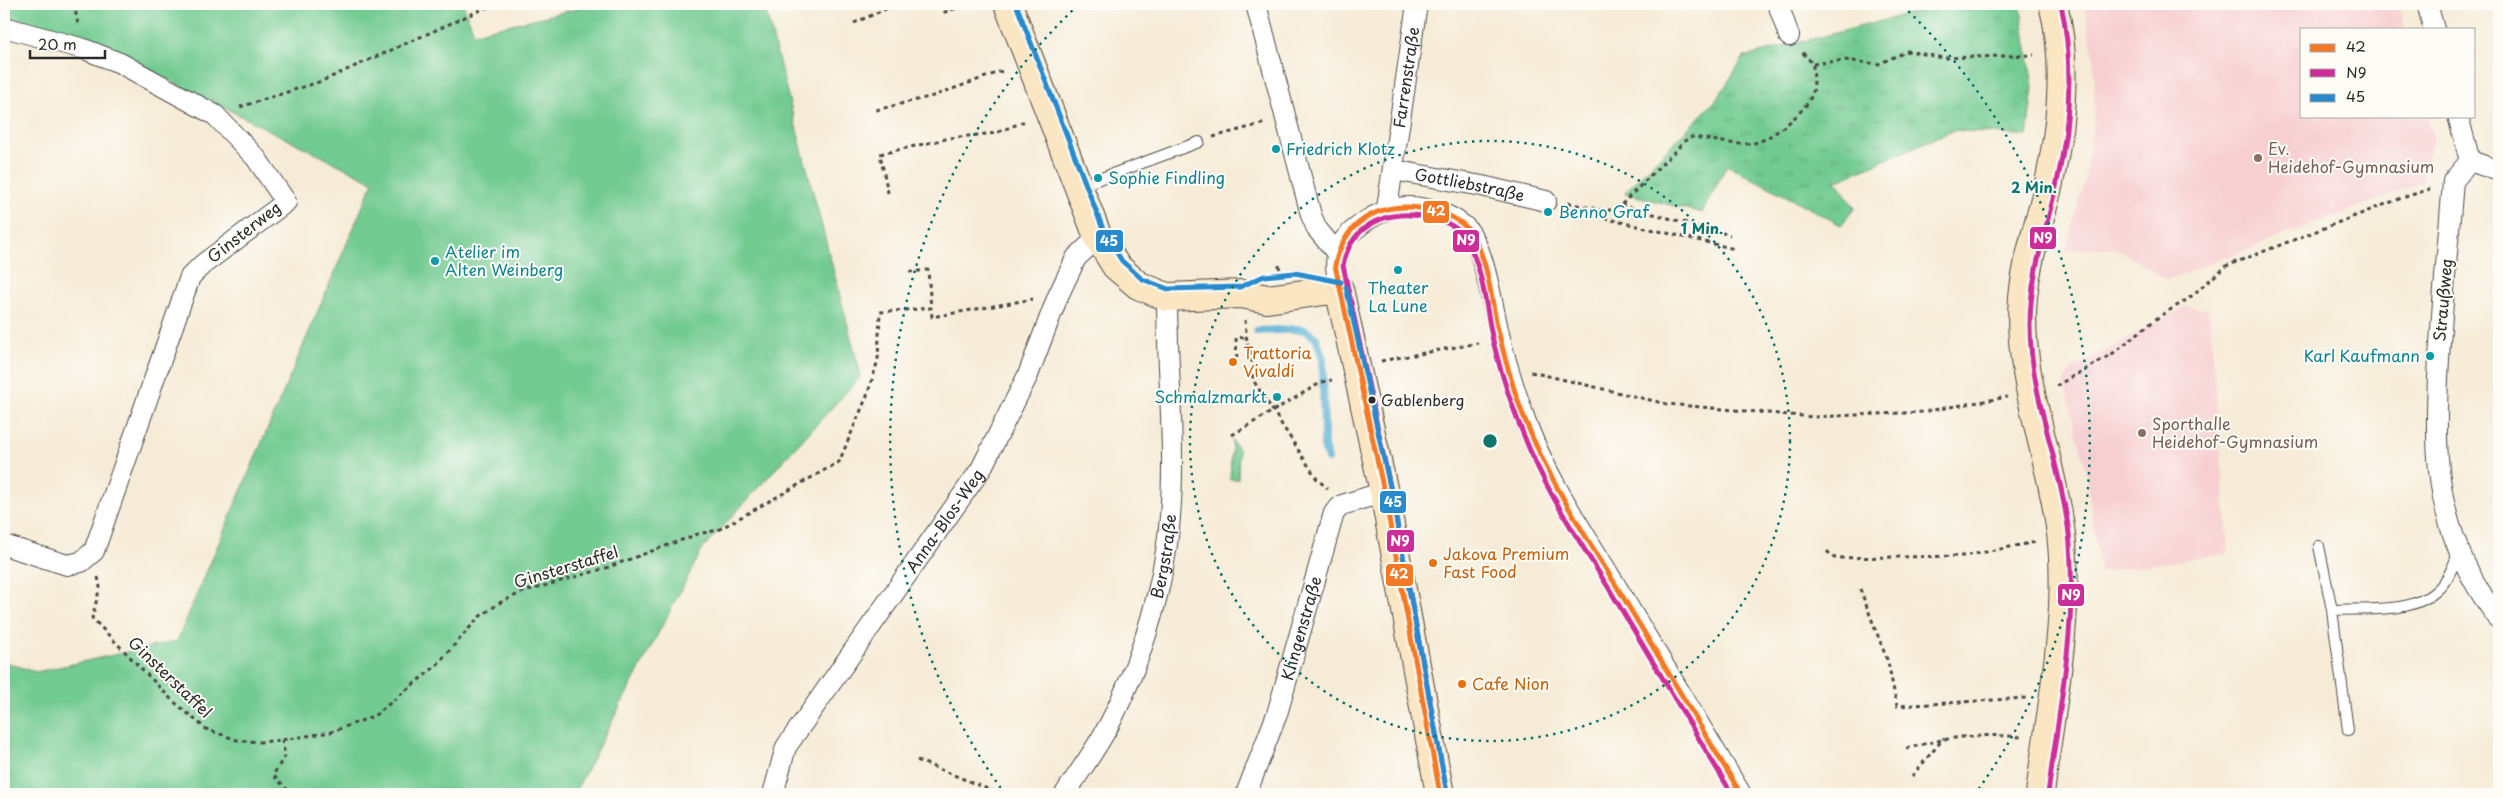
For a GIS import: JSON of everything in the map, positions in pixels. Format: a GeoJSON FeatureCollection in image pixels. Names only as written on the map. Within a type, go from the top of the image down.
{"type":"FeatureCollection","features":[{"type":"Feature","properties":{"kind":"street"},"geometry":{"type":"LineString","coordinates":[[1008,4],[1098,238],[1116,266],[1138,285],[1167,297],[1243,307],[1267,299],[1339,289]]}},
{"type":"Feature","properties":{"kind":"street"},"geometry":{"type":"LineString","coordinates":[[1256,4],[1310,215],[1317,229],[1336,252]]}},
{"type":"Feature","properties":{"kind":"street","name":"Farrenstraße"},"geometry":{"type":"LineString","coordinates":[[1387,208],[1417,4]]}},
{"type":"Feature","properties":{"kind":"street"},"geometry":{"type":"LineString","coordinates":[[1778,4],[1789,36]]}},
{"type":"Feature","properties":{"kind":"street"},"geometry":{"type":"LineString","coordinates":[[2040,794],[2059,648],[2064,578],[2062,537],[2025,352],[2023,298],[2032,244],[2049,183],[2059,129],[2062,71],[2053,4]]}},
{"type":"Feature","properties":{"kind":"street"},"geometry":{"type":"LineString","coordinates":[[2427,4],[2434,28]]}},
{"type":"Feature","properties":{"kind":"street","name":"Ginsterweg"},"geometry":{"type":"LineString","coordinates":[[4,27],[84,49],[120,63],[215,115],[256,158],[286,202],[202,264],[190,277],[94,551]]}},
{"type":"Feature","properties":{"kind":"street"},"geometry":{"type":"LineString","coordinates":[[2459,118],[2470,161]]}},
{"type":"Feature","properties":{"kind":"street"},"geometry":{"type":"LineString","coordinates":[[2470,161],[2499,172]]}},
{"type":"Feature","properties":{"kind":"street"},"geometry":{"type":"LineString","coordinates":[[2453,181],[2470,161]]}},
{"type":"Feature","properties":{"kind":"street","name":"Gottliebstraße"},"geometry":{"type":"LineString","coordinates":[[1393,170],[1482,186],[1555,202]]}},
{"type":"Feature","properties":{"kind":"street","name":"Straußweg"},"geometry":{"type":"LineString","coordinates":[[2453,181],[2439,351],[2436,447],[2450,526],[2488,604],[2499,619]]}},
{"type":"Feature","properties":{"kind":"street"},"geometry":{"type":"LineString","coordinates":[[1440,794],[1384,492],[1335,264],[1336,252],[1349,234],[1366,219],[1387,208],[1414,206],[1450,215],[1468,230],[1476,245],[1485,272],[1500,338],[1525,418],[1556,487],[1742,794]]}},
{"type":"Feature","properties":{"kind":"street","name":"Anna-Blos-Weg"},"geometry":{"type":"LineString","coordinates":[[773,794],[786,747],[981,468],[1028,375],[1058,296],[1076,258],[1098,238]]}},
{"type":"Feature","properties":{"kind":"street","name":"Bergstraße"},"geometry":{"type":"LineString","coordinates":[[1065,794],[1112,719],[1129,682],[1156,596],[1166,550],[1171,433],[1167,297]]}},
{"type":"Feature","properties":{"kind":"street","name":"Klingenstraße"},"geometry":{"type":"LineString","coordinates":[[1246,794],[1277,714],[1334,513],[1342,505],[1384,492]]}},
{"type":"Feature","properties":{"kind":"street"},"geometry":{"type":"LineString","coordinates":[[4,544],[67,565],[82,562],[94,551]]}},
{"type":"Feature","properties":{"kind":"lane"},"geometry":{"type":"LineString","coordinates":[[1078,187],[1199,142]]}},
{"type":"Feature","properties":{"kind":"lane"},"geometry":{"type":"LineString","coordinates":[[2319,546],[2332,610],[2348,730]]}},
{"type":"Feature","properties":{"kind":"lane"},"geometry":{"type":"LineString","coordinates":[[2332,610],[2403,607],[2419,603],[2430,596],[2445,581],[2460,549]]}},
{"type":"Feature","properties":{"kind":"path"},"geometry":{"type":"LineString","coordinates":[[215,115],[322,81],[494,4]]}},
{"type":"Feature","properties":{"kind":"path"},"geometry":{"type":"LineString","coordinates":[[854,23],[897,4]]}},
{"type":"Feature","properties":{"kind":"path"},"geometry":{"type":"LineString","coordinates":[[940,4],[945,12],[969,4]]}},
{"type":"Feature","properties":{"kind":"path"},"geometry":{"type":"LineString","coordinates":[[1555,202],[1607,211],[1621,205],[1689,137],[1709,138],[1733,143],[1757,142],[1783,128],[1804,108],[1813,92],[1813,64],[1789,36]]}},
{"type":"Feature","properties":{"kind":"path"},"geometry":{"type":"LineString","coordinates":[[1813,64],[1844,60],[1878,64],[1908,51],[1944,58],[2060,54]]}},
{"type":"Feature","properties":{"kind":"path"},"geometry":{"type":"LineString","coordinates":[[876,110],[933,96],[1029,61]]}},
{"type":"Feature","properties":{"kind":"path"},"geometry":{"type":"LineString","coordinates":[[888,193],[880,154],[950,138],[996,132],[1049,112]]}},
{"type":"Feature","properties":{"kind":"path"},"geometry":{"type":"LineString","coordinates":[[1199,142],[1236,129],[1285,118]]}},
{"type":"Feature","properties":{"kind":"path"},"geometry":{"type":"LineString","coordinates":[[1544,374],[1667,404],[1813,417],[1922,412],[2032,392],[2061,384],[2112,354],[2160,316],[2188,299],[2226,266],[2399,199],[2453,181]]}},
{"type":"Feature","properties":{"kind":"path"},"geometry":{"type":"LineString","coordinates":[[1621,205],[1730,235]]}},
{"type":"Feature","properties":{"kind":"path"},"geometry":{"type":"LineString","coordinates":[[1586,214],[1735,249]]}},
{"type":"Feature","properties":{"kind":"path"},"geometry":{"type":"LineString","coordinates":[[909,272],[928,270],[931,308]]}},
{"type":"Feature","properties":{"kind":"path","name":"Ginsterstaffel"},"geometry":{"type":"LineString","coordinates":[[94,551],[100,587],[92,618],[172,700],[206,729],[237,740],[260,742],[331,732],[374,716],[436,666],[479,617],[501,602],[523,592],[606,568],[698,534],[718,530],[839,462],[867,396],[878,360],[880,312],[931,308],[932,317],[1033,299]]}},
{"type":"Feature","properties":{"kind":"path"},"geometry":{"type":"LineString","coordinates":[[1243,307],[1247,344],[1252,349],[1253,380],[1317,479],[1321,481]]}},
{"type":"Feature","properties":{"kind":"path"},"geometry":{"type":"LineString","coordinates":[[1233,362],[1237,362],[1236,338],[1246,337]]}},
{"type":"Feature","properties":{"kind":"path"},"geometry":{"type":"LineString","coordinates":[[1356,366],[1460,346]]}},
{"type":"Feature","properties":{"kind":"path"},"geometry":{"type":"LineString","coordinates":[[1232,435],[1322,382],[1328,381]]}},
{"type":"Feature","properties":{"kind":"path"},"geometry":{"type":"LineString","coordinates":[[1827,551],[1834,558],[1964,556],[2062,537]]}},
{"type":"Feature","properties":{"kind":"path"},"geometry":{"type":"LineString","coordinates":[[1860,589],[1888,662],[1897,706],[2052,696]]}},
{"type":"Feature","properties":{"kind":"path"},"geometry":{"type":"LineString","coordinates":[[1906,749],[1945,738],[1998,735]]}},
{"type":"Feature","properties":{"kind":"path"},"geometry":{"type":"LineString","coordinates":[[1912,776],[1945,738]]}},
{"type":"Feature","properties":{"kind":"path"},"geometry":{"type":"LineString","coordinates":[[282,740],[285,756],[273,775],[292,794]]}},
{"type":"Feature","properties":{"kind":"path"},"geometry":{"type":"LineString","coordinates":[[917,760],[1000,794]]}},
{"type":"Feature","properties":{"kind":"shaded area","name":"Ev. Heidehof-Gymnasium"},"geometry":{"type":"Polygon","coordinates":[[[2084,4],[2398,4],[2405,28],[2300,28],[2300,118],[2428,118],[2433,138],[2421,183],[2167,280],[2115,248],[2066,250],[2085,179],[2094,115],[2094,57],[2084,4]]]}},
{"type":"Feature","properties":{"kind":"shaded area"},"geometry":{"type":"Polygon","coordinates":[[[2187,306],[2209,310],[2229,553],[2100,572],[2085,466],[2064,383],[2071,369],[2187,306]]]}},
{"type":"Feature","properties":{"kind":"green space"},"geometry":{"type":"Polygon","coordinates":[[[4,4],[463,4],[474,33],[597,4],[764,4],[861,376],[703,548],[574,794],[4,794],[4,662],[36,672],[177,641],[373,182],[83,37],[4,16],[4,4]]]}},
{"type":"Feature","properties":{"kind":"green space"},"geometry":{"type":"Polygon","coordinates":[[[1946,4],[2020,4],[2033,87],[2027,136],[1954,130],[1836,181],[1855,208],[1841,225],[1727,165],[1702,213],[1624,193],[1717,99],[1744,57],[1946,4]]]}},
{"type":"Feature","properties":{"kind":"green space"},"geometry":{"type":"Polygon","coordinates":[[[1232,440],[1239,451],[1238,479],[1230,479],[1232,440]]]}},
{"type":"Feature","properties":{"kind":"waterway"},"geometry":{"type":"LineString","coordinates":[[1257,331],[1299,329],[1305,330],[1316,338],[1323,359],[1324,447],[1328,459]]}},
{"type":"Feature","properties":{"kind":"transit line","name":"45"},"geometry":{"type":"LineString","coordinates":[[1016,4],[1105,234],[1122,261],[1142,279],[1168,289],[1240,287],[1264,276],[1295,273],[1341,282]]}},
{"type":"Feature","properties":{"kind":"transit line","name":"N9"},"geometry":{"type":"LineString","coordinates":[[2048,794],[2066,664],[2071,599],[2071,567],[2065,508],[2035,378],[2030,325],[2035,272],[2065,142],[2069,72],[2068,49],[2061,4]]}},
{"type":"Feature","properties":{"kind":"transit line","name":"42"},"geometry":{"type":"LineString","coordinates":[[1440,794],[1384,492],[1335,265],[1341,248],[1349,234],[1359,223],[1371,215],[1401,207],[1417,208],[1447,215],[1463,224],[1473,237],[1484,261],[1497,326],[1510,376],[1535,444],[1574,516],[1741,794]]}},
{"type":"Feature","properties":{"kind":"transit line","name":"N9"},"geometry":{"type":"LineString","coordinates":[[1447,793],[1391,491],[1343,265],[1348,250],[1355,238],[1364,229],[1388,217],[1401,215],[1415,215],[1447,223],[1458,230],[1469,245],[1475,257],[1483,285],[1493,341],[1504,382],[1518,422],[1537,466],[1566,519],[1732,794]]}},
{"type":"Feature","properties":{"kind":"transit line","name":"45"},"geometry":{"type":"LineString","coordinates":[[1346,287],[1391,491],[1447,793]]}},
{"type":"Feature","properties":{"kind":"place","name":"Friedrich Klotz"},"geometry":{"type":"Point","coordinates":[1276,149]}},
{"type":"Feature","properties":{"kind":"place","name":"Ev. Heidehof-Gymnasium"},"geometry":{"type":"Point","coordinates":[2258,158]}},
{"type":"Feature","properties":{"kind":"place","name":"Sophie Findling"},"geometry":{"type":"Point","coordinates":[1098,178]}},
{"type":"Feature","properties":{"kind":"place","name":"Benno Graf"},"geometry":{"type":"Point","coordinates":[1548,212]}},
{"type":"Feature","properties":{"kind":"place","name":"Atelier im Alten Weinberg"},"geometry":{"type":"Point","coordinates":[435,261]}},
{"type":"Feature","properties":{"kind":"place","name":"Theater La Lune"},"geometry":{"type":"Point","coordinates":[1398,270]}},
{"type":"Feature","properties":{"kind":"place","name":"Karl Kaufmann"},"geometry":{"type":"Point","coordinates":[2430,356]}},
{"type":"Feature","properties":{"kind":"place","name":"Trattoria Vivaldi"},"geometry":{"type":"Point","coordinates":[1233,362]}},
{"type":"Feature","properties":{"kind":"place","name":"Schmalzmarkt"},"geometry":{"type":"Point","coordinates":[1277,397]}},
{"type":"Feature","properties":{"kind":"place","name":"Gablenberg"},"geometry":{"type":"Point","coordinates":[1372,400]}},
{"type":"Feature","properties":{"kind":"place","name":"Sporthalle Heidehof-Gymnasium"},"geometry":{"type":"Point","coordinates":[2142,433]}},
{"type":"Feature","properties":{"kind":"place","name":"Jakova Premium Fast Food"},"geometry":{"type":"Point","coordinates":[1433,563]}},
{"type":"Feature","properties":{"kind":"place","name":"Cafe Nion"},"geometry":{"type":"Point","coordinates":[1462,684]}}]}
